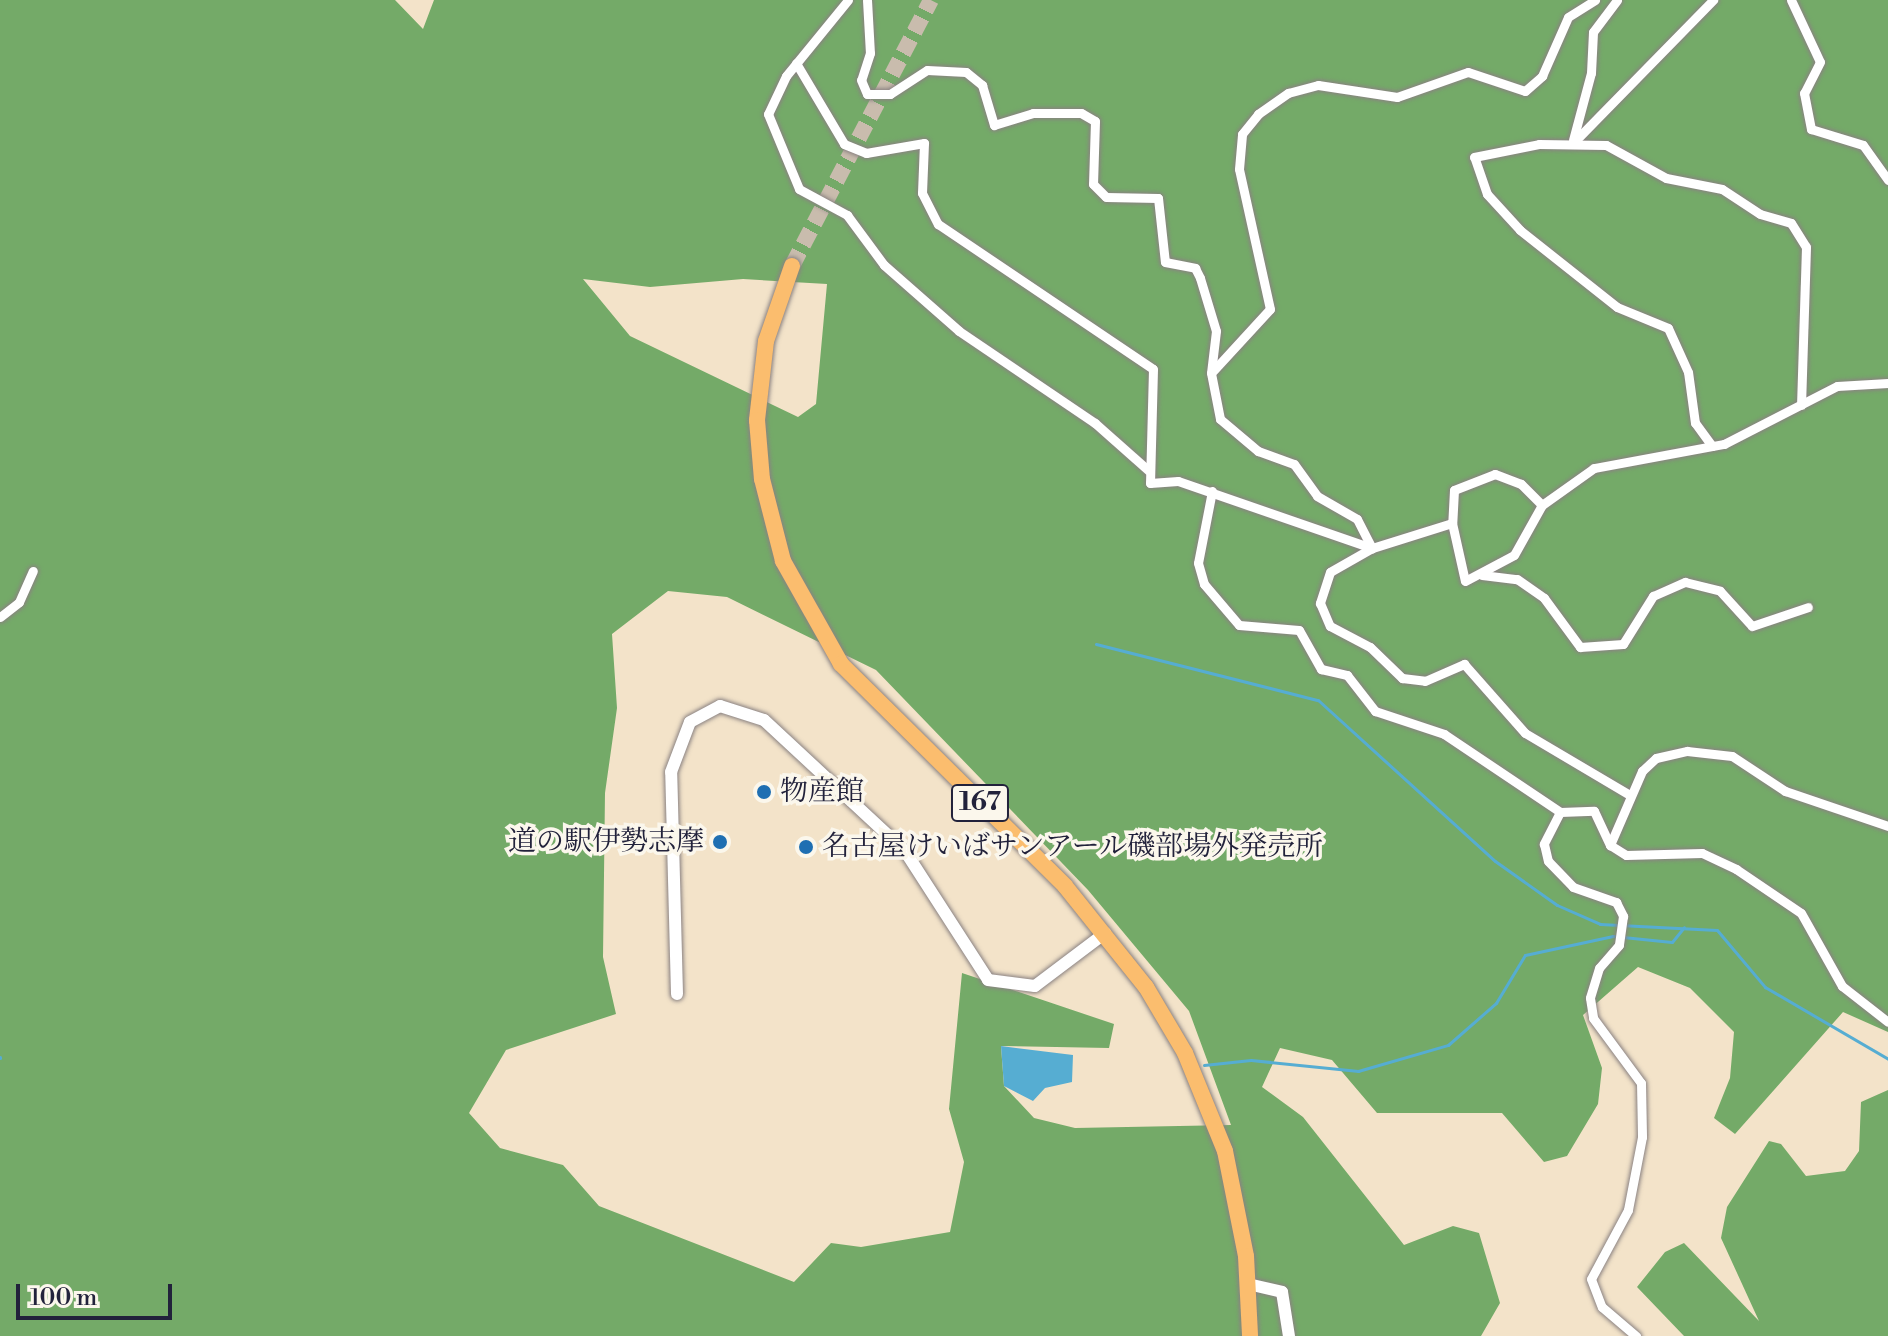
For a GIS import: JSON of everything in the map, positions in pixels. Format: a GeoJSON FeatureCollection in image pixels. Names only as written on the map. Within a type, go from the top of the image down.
{"type":"FeatureCollection","features":[{"type":"Feature","properties":{"kind":"highway","name":"167"},"geometry":{"type":"LineString","coordinates":[[792,266],[766,341],[757,420],[767,507],[794,587],[862,687],[1105,933],[1185,1053],[1216,1121],[1238,1204],[1248,1284],[1250,1336]]}},
{"type":"Feature","properties":{"kind":"street"},"geometry":{"type":"LineString","coordinates":[[848,0],[796,63],[767,122],[806,196],[839,209],[884,265],[959,331],[1095,423],[1148,470]]}},
{"type":"Feature","properties":{"kind":"street"},"geometry":{"type":"LineString","coordinates":[[867,0],[870,53],[861,80],[867,94],[890,94],[927,70],[966,72],[982,85],[994,125],[1033,113],[1081,113],[1095,121],[1093,184],[1106,197],[1158,198],[1165,262],[1195,268],[1200,278],[1216,331],[1211,373],[1220,419],[1258,451],[1294,464],[1317,496],[1357,519],[1372,548]]}},
{"type":"Feature","properties":{"kind":"street"},"geometry":{"type":"LineString","coordinates":[[1211,373],[1270,309],[1239,169],[1242,134],[1258,114],[1288,93],[1318,85],[1397,97],[1468,72],[1525,91],[1542,76],[1568,17],[1595,0]]}},
{"type":"Feature","properties":{"kind":"street"},"geometry":{"type":"LineString","coordinates":[[1572,144],[1591,73],[1593,32],[1617,0]]}},
{"type":"Feature","properties":{"kind":"street"},"geometry":{"type":"LineString","coordinates":[[1572,144],[1713,0]]}},
{"type":"Feature","properties":{"kind":"street"},"geometry":{"type":"LineString","coordinates":[[1791,0],[1820,62],[1804,93],[1811,129],[1863,145],[1888,180]]}},
{"type":"Feature","properties":{"kind":"street"},"geometry":{"type":"LineString","coordinates":[[796,63],[844,144],[866,153],[924,143],[922,193],[938,224],[1153,369],[1148,470],[1152,484],[1178,481],[1372,548]]}},
{"type":"Feature","properties":{"kind":"street"},"geometry":{"type":"LineString","coordinates":[[1712,446],[1695,423],[1688,372],[1668,328],[1617,307],[1527,236],[1487,194],[1472,163],[1539,144],[1606,145],[1666,178],[1722,189],[1803,235],[1801,405]]}},
{"type":"Feature","properties":{"kind":"street"},"geometry":{"type":"LineString","coordinates":[[1542,505],[1508,477],[1483,476],[1454,490],[1452,523],[1459,570],[1465,581],[1482,575],[1514,555],[1542,505],[1615,460],[1712,446],[1745,437],[1801,405],[1847,384],[1888,383]]}},
{"type":"Feature","properties":{"kind":"street"},"geometry":{"type":"LineString","coordinates":[[1212,491],[1198,563],[1211,594],[1239,625],[1299,630],[1321,669],[1347,675],[1375,711],[1444,734],[1560,812],[1594,811],[1610,845],[1626,855],[1702,853],[1736,869],[1801,913],[1842,986],[1888,1022]]}},
{"type":"Feature","properties":{"kind":"street"},"geometry":{"type":"LineString","coordinates":[[1452,523],[1372,548],[1330,572],[1320,603],[1330,626],[1370,647],[1402,678],[1425,681],[1464,664],[1525,733],[1630,795]]}},
{"type":"Feature","properties":{"kind":"street"},"geometry":{"type":"LineString","coordinates":[[0,617],[19,602],[33,571]]}},
{"type":"Feature","properties":{"kind":"street"},"geometry":{"type":"LineString","coordinates":[[1482,575],[1517,579],[1544,598],[1580,647],[1623,644],[1653,596],[1685,582],[1720,591],[1752,626],[1808,607]]}},
{"type":"Feature","properties":{"kind":"street"},"geometry":{"type":"LineString","coordinates":[[677,994],[671,772],[690,722],[720,706],[764,720],[905,851],[988,980],[1035,986],[1105,933]]}},
{"type":"Feature","properties":{"kind":"street"},"geometry":{"type":"LineString","coordinates":[[1610,845],[1630,795],[1656,758],[1714,753],[1756,768],[1796,796],[1888,826]]}},
{"type":"Feature","properties":{"kind":"street"},"geometry":{"type":"LineString","coordinates":[[1560,812],[1544,844],[1548,861],[1573,887],[1616,902],[1623,916],[1619,945],[1599,968],[1593,1018],[1641,1083],[1645,1106],[1628,1210],[1591,1279],[1602,1307],[1636,1336]]}},
{"type":"Feature","properties":{"kind":"street"},"geometry":{"type":"LineString","coordinates":[[1248,1284],[1282,1292],[1289,1336]]}},
{"type":"Feature","properties":{"kind":"green space"},"geometry":{"type":"Polygon","coordinates":[[[0,0],[395,0],[423,29],[434,0],[1888,0],[1888,1032],[1843,1012],[1735,1134],[1714,1118],[1730,1078],[1734,1032],[1690,988],[1638,967],[1583,1015],[1602,1068],[1598,1104],[1567,1156],[1544,1162],[1502,1113],[1377,1113],[1332,1060],[1280,1048],[1262,1087],[1303,1117],[1404,1245],[1453,1226],[1479,1233],[1500,1303],[1481,1336],[0,1336],[0,0]],[[583,279],[630,336],[798,417],[816,404],[827,284],[743,279],[650,287],[583,279]],[[668,591],[612,634],[617,708],[605,793],[603,957],[616,1014],[506,1050],[469,1113],[500,1148],[563,1165],[599,1206],[794,1282],[831,1243],[861,1247],[950,1232],[964,1162],[949,1109],[962,973],[1114,1024],[1109,1048],[1001,1046],[1004,1086],[1034,1118],[1075,1128],[1231,1125],[1189,1011],[1088,890],[876,670],[727,597],[668,591]]]}},
{"type":"Feature","properties":{"kind":"green space"},"geometry":{"type":"Polygon","coordinates":[[[1888,1090],[1888,1336],[1684,1336],[1637,1287],[1665,1252],[1684,1243],[1759,1321],[1721,1238],[1727,1207],[1769,1141],[1781,1144],[1806,1176],[1845,1171],[1859,1151],[1861,1102],[1888,1090]]]}},
{"type":"Feature","properties":{"kind":"water"},"geometry":{"type":"Polygon","coordinates":[[[1001,1046],[1073,1055],[1072,1082],[1045,1088],[1033,1101],[1004,1086],[1001,1046]]]}},
{"type":"Feature","properties":{"kind":"waterway"},"geometry":{"type":"LineString","coordinates":[[1096,644],[1318,700],[1495,861],[1557,905],[1600,924],[1717,930],[1765,987],[1888,1059]]}},
{"type":"Feature","properties":{"kind":"waterway"},"geometry":{"type":"LineString","coordinates":[[1204,1065],[1251,1060],[1358,1071],[1448,1045],[1496,1003],[1525,955],[1613,936],[1672,942],[1684,927]]}},
{"type":"Feature","properties":{"kind":"tunnel"},"geometry":{"type":"LineString","coordinates":[[792,266],[931,0]]}},
{"type":"Feature","properties":{"kind":"place","name":"物産館"},"geometry":{"type":"Point","coordinates":[764,792]}},
{"type":"Feature","properties":{"kind":"place","name":"道の駅伊勢志摩"},"geometry":{"type":"Point","coordinates":[720,842]}},
{"type":"Feature","properties":{"kind":"place","name":"名古屋けいばサンアール磯部場外発売所"},"geometry":{"type":"Point","coordinates":[806,847]}}]}
